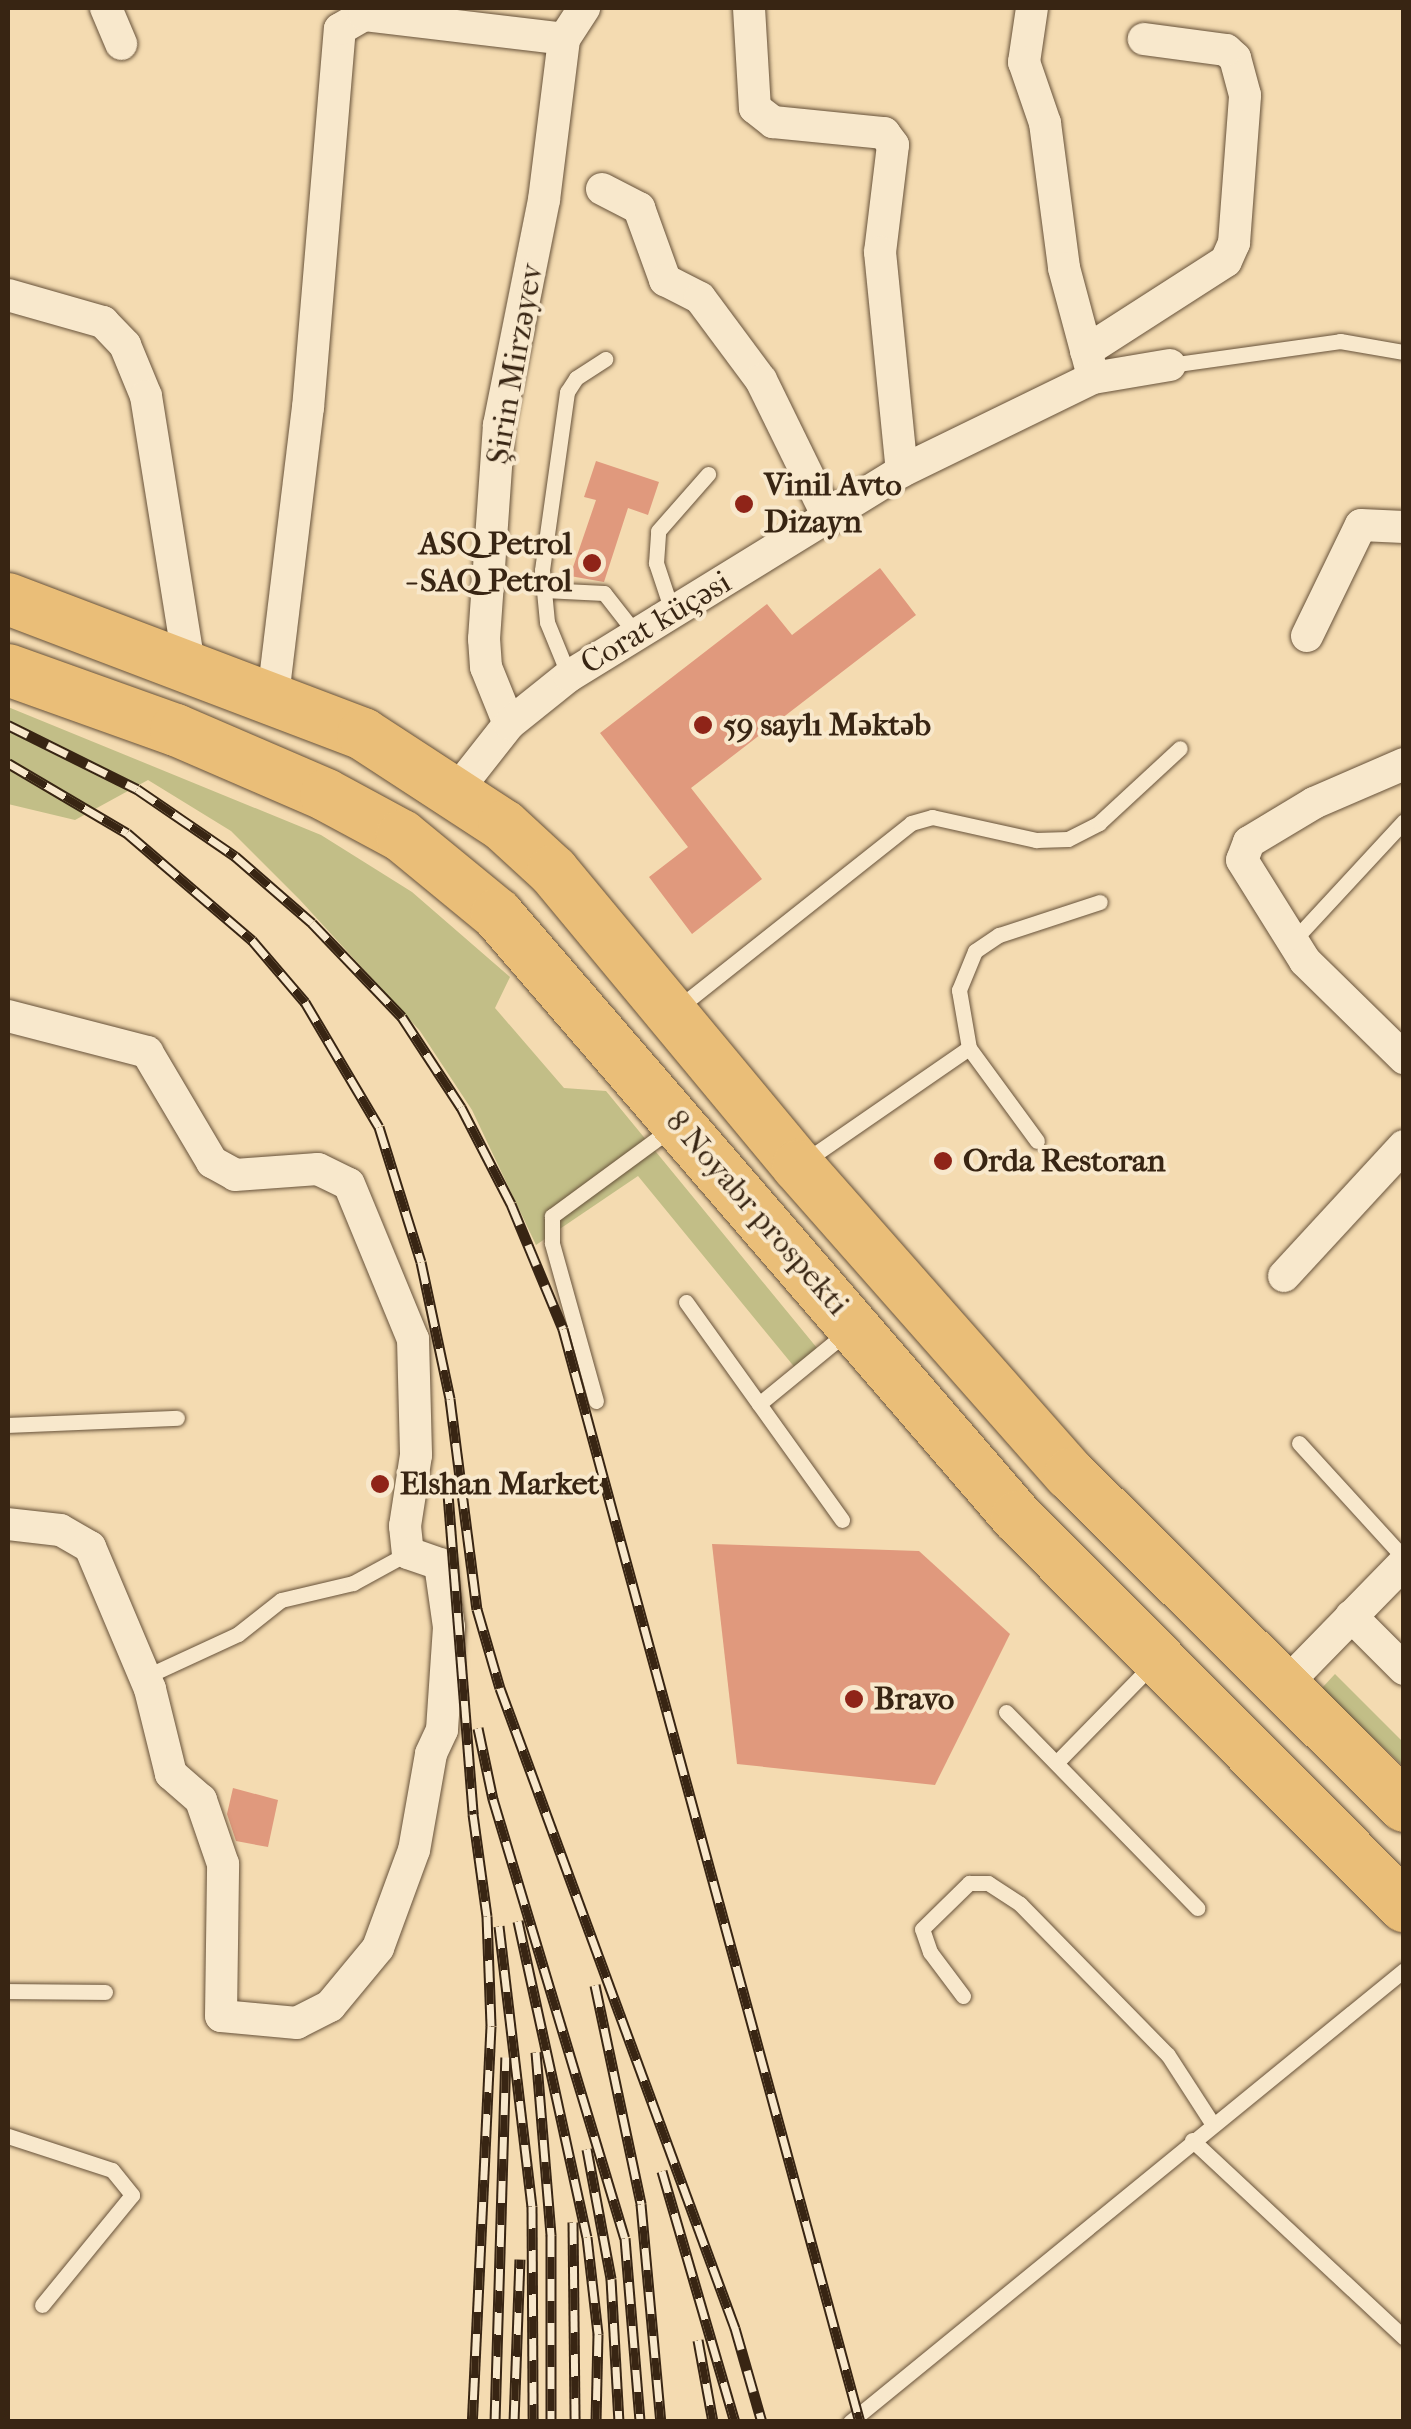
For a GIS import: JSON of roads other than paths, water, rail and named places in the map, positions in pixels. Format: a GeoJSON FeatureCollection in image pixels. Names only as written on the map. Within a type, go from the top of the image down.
{"type":"FeatureCollection","features":[{"type":"Feature","properties":{"kind":"highway","name":"8 Noyabr prospekti"},"geometry":{"type":"LineString","coordinates":[[8,598],[189,662],[363,734],[458,790],[554,872],[798,1166],[1070,1474],[1404,1806]]}},
{"type":"Feature","properties":{"kind":"highway","name":"8 Noyabr prospekti"},"geometry":{"type":"LineString","coordinates":[[8,670],[252,762],[402,836],[498,914],[1018,1517],[1156,1662],[1404,1906]]}},
{"type":"Feature","properties":{"kind":"highway"},"geometry":{"type":"LineString","coordinates":[[1234,1738],[1282,1688]]}},
{"type":"Feature","properties":{"kind":"street"},"geometry":{"type":"LineString","coordinates":[[106,8],[121,44]]}},
{"type":"Feature","properties":{"kind":"street","name":"Şirin Mirzəyev"},"geometry":{"type":"LineString","coordinates":[[510,724],[486,668],[484,638],[499,425],[544,200],[564,39],[584,8]]}},
{"type":"Feature","properties":{"kind":"street"},"geometry":{"type":"LineString","coordinates":[[749,8],[756,108],[773,122],[884,133],[893,145],[880,252],[902,471]]}},
{"type":"Feature","properties":{"kind":"street"},"geometry":{"type":"LineString","coordinates":[[1032,8],[1024,62],[1045,124],[1064,268],[1090,364],[1226,261],[1234,243],[1244,95],[1236,58],[1226,50],[1144,39]]}},
{"type":"Feature","properties":{"kind":"street"},"geometry":{"type":"LineString","coordinates":[[273,696],[308,408],[340,29],[364,14],[472,17],[564,39]]}},
{"type":"Feature","properties":{"kind":"street"},"geometry":{"type":"LineString","coordinates":[[602,188],[638,208],[665,280],[700,298],[761,380],[829,519]]}},
{"type":"Feature","properties":{"kind":"street"},"geometry":{"type":"LineString","coordinates":[[8,295],[103,322],[124,345],[146,396],[189,662]]}},
{"type":"Feature","properties":{"kind":"street","name":"Corat küçəsi"},"geometry":{"type":"LineString","coordinates":[[458,790],[510,724],[568,676],[902,471],[1090,364],[1170,365]]}},
{"type":"Feature","properties":{"kind":"street"},"geometry":{"type":"LineString","coordinates":[[1307,636],[1361,525],[1404,527]]}},
{"type":"Feature","properties":{"kind":"street"},"geometry":{"type":"LineString","coordinates":[[1404,764],[1314,803],[1249,842],[1242,860],[1292,942],[1404,1058]]}},
{"type":"Feature","properties":{"kind":"street"},"geometry":{"type":"LineString","coordinates":[[8,1524],[60,1530],[90,1547],[145,1676],[172,1774],[200,1800],[223,1864],[220,2016],[296,2023],[330,2006],[378,1948],[414,1850],[432,1754],[442,1730],[449,1627],[440,1564],[408,1552],[404,1526],[416,1455],[413,1340],[350,1184],[318,1170],[235,1175],[212,1162],[147,1052],[10,1026]]}},
{"type":"Feature","properties":{"kind":"street"},"geometry":{"type":"LineString","coordinates":[[1284,1276],[1404,1146]]}},
{"type":"Feature","properties":{"kind":"street"},"geometry":{"type":"LineString","coordinates":[[1282,1688],[1404,1560]]}},
{"type":"Feature","properties":{"kind":"street"},"geometry":{"type":"LineString","coordinates":[[1351,1616],[1404,1669]]}},
{"type":"Feature","properties":{"kind":"lane"},"geometry":{"type":"LineString","coordinates":[[1170,365],[1340,341],[1404,352]]}},
{"type":"Feature","properties":{"kind":"lane"},"geometry":{"type":"LineString","coordinates":[[568,676],[547,622],[544,590],[568,392],[576,378],[605,359]]}},
{"type":"Feature","properties":{"kind":"lane"},"geometry":{"type":"LineString","coordinates":[[672,611],[656,562],[658,531],[708,474]]}},
{"type":"Feature","properties":{"kind":"lane"},"geometry":{"type":"LineString","coordinates":[[544,590],[604,593],[636,634]]}},
{"type":"Feature","properties":{"kind":"lane"},"geometry":{"type":"LineString","coordinates":[[671,1014],[910,823],[932,817],[1036,840],[1068,840],[1099,823],[1180,748]]}},
{"type":"Feature","properties":{"kind":"lane"},"geometry":{"type":"LineString","coordinates":[[1292,942],[1404,821]]}},
{"type":"Feature","properties":{"kind":"lane"},"geometry":{"type":"LineString","coordinates":[[1037,1141],[969,1048],[959,990],[976,951],[999,935],[1100,902]]}},
{"type":"Feature","properties":{"kind":"lane"},"geometry":{"type":"LineString","coordinates":[[798,1166],[969,1048]]}},
{"type":"Feature","properties":{"kind":"lane"},"geometry":{"type":"LineString","coordinates":[[596,1401],[552,1243],[552,1216],[678,1122]]}},
{"type":"Feature","properties":{"kind":"lane"},"geometry":{"type":"LineString","coordinates":[[686,1302],[842,1520]]}},
{"type":"Feature","properties":{"kind":"lane"},"geometry":{"type":"LineString","coordinates":[[760,1404],[854,1326]]}},
{"type":"Feature","properties":{"kind":"lane"},"geometry":{"type":"LineString","coordinates":[[8,1425],[178,1418]]}},
{"type":"Feature","properties":{"kind":"lane"},"geometry":{"type":"LineString","coordinates":[[1299,1443],[1404,1560]]}},
{"type":"Feature","properties":{"kind":"lane"},"geometry":{"type":"LineString","coordinates":[[145,1676],[238,1634],[281,1600],[353,1583],[408,1552]]}},
{"type":"Feature","properties":{"kind":"lane"},"geometry":{"type":"LineString","coordinates":[[1056,1763],[1156,1662]]}},
{"type":"Feature","properties":{"kind":"lane"},"geometry":{"type":"LineString","coordinates":[[1006,1712],[1196,1908]]}},
{"type":"Feature","properties":{"kind":"lane"},"geometry":{"type":"LineString","coordinates":[[963,1996],[930,1952],[922,1929],[968,1883],[988,1883],[1020,1904],[1168,2054],[1212,2123]]}},
{"type":"Feature","properties":{"kind":"lane"},"geometry":{"type":"LineString","coordinates":[[850,2422],[1404,1970]]}},
{"type":"Feature","properties":{"kind":"lane"},"geometry":{"type":"LineString","coordinates":[[8,1991],[105,1992]]}},
{"type":"Feature","properties":{"kind":"lane"},"geometry":{"type":"LineString","coordinates":[[8,2136],[112,2170],[132,2195],[42,2305]]}},
{"type":"Feature","properties":{"kind":"lane"},"geometry":{"type":"LineString","coordinates":[[1192,2140],[1404,2338]]}},
{"type":"Feature","properties":{"kind":"railway"},"geometry":{"type":"LineString","coordinates":[[8,725],[137,789],[235,856],[312,923],[402,1017],[461,1107],[511,1204],[563,1329],[860,2422]]}},
{"type":"Feature","properties":{"kind":"railway"},"geometry":{"type":"LineString","coordinates":[[8,763],[127,833],[252,940],[305,1002],[379,1127],[421,1262],[450,1399],[477,1609],[500,1688],[735,2328],[762,2422]]}},
{"type":"Feature","properties":{"kind":"railway"},"geometry":{"type":"LineString","coordinates":[[447,1481],[473,1814],[487,1916],[491,2026],[472,2422]]}},
{"type":"Feature","properties":{"kind":"railway"},"geometry":{"type":"LineString","coordinates":[[478,1728],[493,1799],[625,2238],[640,2422]]}},
{"type":"Feature","properties":{"kind":"railway"},"geometry":{"type":"LineString","coordinates":[[518,1921],[587,2237],[598,2334],[596,2422]]}},
{"type":"Feature","properties":{"kind":"railway"},"geometry":{"type":"LineString","coordinates":[[499,1926],[532,2206],[533,2422]]}},
{"type":"Feature","properties":{"kind":"railway"},"geometry":{"type":"LineString","coordinates":[[595,1985],[641,2204],[661,2422]]}},
{"type":"Feature","properties":{"kind":"railway"},"geometry":{"type":"LineString","coordinates":[[536,2052],[551,2235],[551,2422]]}},
{"type":"Feature","properties":{"kind":"railway"},"geometry":{"type":"LineString","coordinates":[[495,2422],[506,2057]]}},
{"type":"Feature","properties":{"kind":"railway"},"geometry":{"type":"LineString","coordinates":[[587,2149],[611,2279],[619,2422]]}},
{"type":"Feature","properties":{"kind":"railway"},"geometry":{"type":"LineString","coordinates":[[662,2171],[735,2422]]}},
{"type":"Feature","properties":{"kind":"railway"},"geometry":{"type":"LineString","coordinates":[[573,2222],[575,2422]]}},
{"type":"Feature","properties":{"kind":"railway"},"geometry":{"type":"LineString","coordinates":[[514,2422],[520,2259]]}},
{"type":"Feature","properties":{"kind":"railway"},"geometry":{"type":"LineString","coordinates":[[698,2340],[713,2422]]}},
{"type":"Feature","properties":{"kind":"place","name":"Vinil Avto Dizayn"},"geometry":{"type":"Point","coordinates":[744,504]}},
{"type":"Feature","properties":{"kind":"place","name":"ASQ Petrol - SAQ Petrol"},"geometry":{"type":"Point","coordinates":[592,563]}},
{"type":"Feature","properties":{"kind":"place","name":"59 saylı Məktəb"},"geometry":{"type":"Point","coordinates":[703,725]}},
{"type":"Feature","properties":{"kind":"place","name":"Orda Restoran"},"geometry":{"type":"Point","coordinates":[943,1161]}},
{"type":"Feature","properties":{"kind":"place","name":"Elshan Market"},"geometry":{"type":"Point","coordinates":[380,1484]}},
{"type":"Feature","properties":{"kind":"place","name":"Bravo"},"geometry":{"type":"Point","coordinates":[854,1699]}}]}
